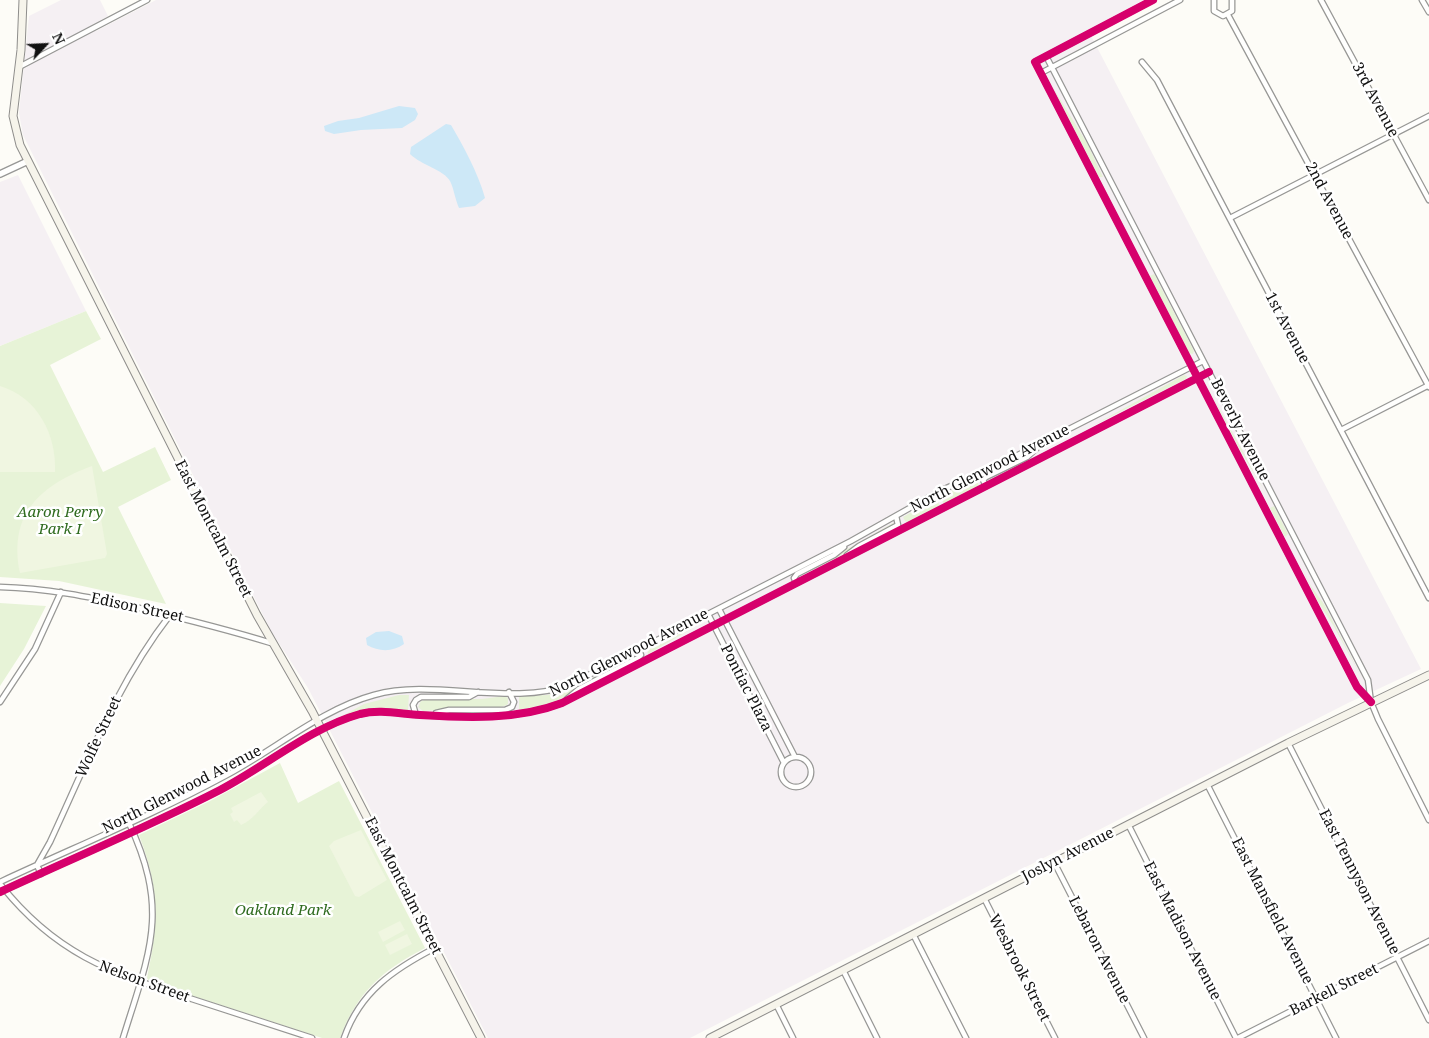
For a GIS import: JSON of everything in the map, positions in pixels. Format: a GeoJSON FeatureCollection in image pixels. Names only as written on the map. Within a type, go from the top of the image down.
{"type":"FeatureCollection","features":[{"type":"Feature","properties":{"kind":"main road","name":"East Montcalm Street"},"geometry":{"type":"LineString","coordinates":[[23,0],[19,67],[13,120],[18,140],[271,643],[318,722],[481,1038]]}},
{"type":"Feature","properties":{"kind":"main road","name":"Joslyn Avenue"},"geometry":{"type":"LineString","coordinates":[[710,1038],[1288,743],[1429,675]]}},
{"type":"Feature","properties":{"kind":"street"},"geometry":{"type":"LineString","coordinates":[[19,67],[147,0]]}},
{"type":"Feature","properties":{"kind":"street"},"geometry":{"type":"LineString","coordinates":[[1046,56],[1154,0]]}},
{"type":"Feature","properties":{"kind":"street"},"geometry":{"type":"LineString","coordinates":[[1041,73],[1180,0]]}},
{"type":"Feature","properties":{"kind":"street","name":"2nd Avenue"},"geometry":{"type":"LineString","coordinates":[[1214,0],[1213,6],[1216,13],[1220,16],[1228,15],[1429,386]]}},
{"type":"Feature","properties":{"kind":"street"},"geometry":{"type":"LineString","coordinates":[[1228,15],[1233,9],[1232,0]]}},
{"type":"Feature","properties":{"kind":"street","name":"3rd Avenue"},"geometry":{"type":"LineString","coordinates":[[1321,0],[1429,200]]}},
{"type":"Feature","properties":{"kind":"street"},"geometry":{"type":"LineString","coordinates":[[1422,0],[1429,12]]}},
{"type":"Feature","properties":{"kind":"street","name":"Beverly Avenue"},"geometry":{"type":"LineString","coordinates":[[1046,56],[1368,680],[1371,702],[1357,687],[1035,62],[1046,56]]}},
{"type":"Feature","properties":{"kind":"street","name":"1st Avenue"},"geometry":{"type":"LineString","coordinates":[[1142,62],[1158,80],[1429,598]]}},
{"type":"Feature","properties":{"kind":"street"},"geometry":{"type":"LineString","coordinates":[[1230,218],[1429,116]]}},
{"type":"Feature","properties":{"kind":"street"},"geometry":{"type":"LineString","coordinates":[[0,174],[28,161]]}},
{"type":"Feature","properties":{"kind":"street","name":"North Glenwood Avenue"},"geometry":{"type":"LineString","coordinates":[[0,883],[223,778],[356,702],[382,693],[542,692],[562,688],[851,541],[948,488],[1044,442],[1203,360]]}},
{"type":"Feature","properties":{"kind":"street","name":"North Glenwood Avenue"},"geometry":{"type":"LineString","coordinates":[[2,891],[220,790],[322,731],[351,717],[371,712],[427,715],[512,715],[540,710],[562,703],[1209,372]]}},
{"type":"Feature","properties":{"kind":"street"},"geometry":{"type":"LineString","coordinates":[[1341,430],[1429,386]]}},
{"type":"Feature","properties":{"kind":"street","name":"North Glenwood Avenue"},"geometry":{"type":"LineString","coordinates":[[986,486],[984,477],[1027,457],[1044,442]]}},
{"type":"Feature","properties":{"kind":"street","name":"North Glenwood Avenue"},"geometry":{"type":"LineString","coordinates":[[840,561],[858,546],[898,525],[896,516]]}},
{"type":"Feature","properties":{"kind":"street","name":"North Glenwood Avenue"},"geometry":{"type":"LineString","coordinates":[[796,583],[795,576],[834,555],[851,541]]}},
{"type":"Feature","properties":{"kind":"street","name":"Edison Street"},"geometry":{"type":"LineString","coordinates":[[0,587],[61,592],[219,626],[271,643]]}},
{"type":"Feature","properties":{"kind":"street"},"geometry":{"type":"LineString","coordinates":[[0,702],[35,649],[61,592]]}},
{"type":"Feature","properties":{"kind":"street","name":"Pontiac Plaza"},"geometry":{"type":"LineString","coordinates":[[719,609],[795,757]]}},
{"type":"Feature","properties":{"kind":"street","name":"Pontiac Plaza"},"geometry":{"type":"LineString","coordinates":[[708,614],[784,762]]}},
{"type":"Feature","properties":{"kind":"street","name":"Wolfe Street"},"geometry":{"type":"LineString","coordinates":[[37,865],[50,842],[120,691],[143,652],[170,615]]}},
{"type":"Feature","properties":{"kind":"street","name":"North Glenwood Avenue"},"geometry":{"type":"LineString","coordinates":[[562,703],[579,689],[638,658],[641,655],[639,650]]}},
{"type":"Feature","properties":{"kind":"street","name":"North Glenwood Avenue"},"geometry":{"type":"LineString","coordinates":[[416,714],[413,705],[421,697],[469,697],[479,691]]}},
{"type":"Feature","properties":{"kind":"street","name":"North Glenwood Avenue"},"geometry":{"type":"LineString","coordinates":[[427,715],[449,710],[505,710],[513,705],[513,696],[509,692]]}},
{"type":"Feature","properties":{"kind":"street"},"geometry":{"type":"LineString","coordinates":[[1371,702],[1429,820]]}},
{"type":"Feature","properties":{"kind":"street","name":"East Tennyson Avenue"},"geometry":{"type":"LineString","coordinates":[[1288,743],[1429,1020]]}},
{"type":"Feature","properties":{"kind":"street"},"geometry":{"type":"LineString","coordinates":[[795,757],[806,761],[811,768],[809,780],[803,786],[795,787],[784,781],[781,773],[784,762],[795,757]]}},
{"type":"Feature","properties":{"kind":"street","name":"East Mansfield Avenue"},"geometry":{"type":"LineString","coordinates":[[1207,784],[1336,1038]]}},
{"type":"Feature","properties":{"kind":"street"},"geometry":{"type":"LineString","coordinates":[[123,1038],[151,944],[153,905],[147,869],[128,823]]}},
{"type":"Feature","properties":{"kind":"street","name":"East Madison Avenue"},"geometry":{"type":"LineString","coordinates":[[1128,824],[1237,1038]]}},
{"type":"Feature","properties":{"kind":"street","name":"Lebaron Avenue"},"geometry":{"type":"LineString","coordinates":[[1054,862],[1144,1038]]}},
{"type":"Feature","properties":{"kind":"street"},"geometry":{"type":"LineString","coordinates":[[37,865],[40,874]]}},
{"type":"Feature","properties":{"kind":"street","name":"Nelson Street"},"geometry":{"type":"LineString","coordinates":[[0,883],[2,891],[35,923],[65,947],[100,967],[312,1038]]}},
{"type":"Feature","properties":{"kind":"street","name":"Wesbrook Street"},"geometry":{"type":"LineString","coordinates":[[984,898],[1055,1038]]}},
{"type":"Feature","properties":{"kind":"street"},"geometry":{"type":"LineString","coordinates":[[913,934],[966,1038]]}},
{"type":"Feature","properties":{"kind":"street","name":"Barkell Street"},"geometry":{"type":"LineString","coordinates":[[1237,1038],[1429,941]]}},
{"type":"Feature","properties":{"kind":"street"},"geometry":{"type":"LineString","coordinates":[[344,1038],[356,1011],[376,986],[398,968],[435,948]]}},
{"type":"Feature","properties":{"kind":"street"},"geometry":{"type":"LineString","coordinates":[[843,970],[877,1038]]}},
{"type":"Feature","properties":{"kind":"street"},"geometry":{"type":"LineString","coordinates":[[776,1004],[793,1038]]}},
{"type":"Feature","properties":{"kind":"shaded area"},"geometry":{"type":"Polygon","coordinates":[[[61,0],[100,0],[108,16],[92,25],[96,31],[156,0],[1144,0],[1088,30],[1421,669],[1348,703],[690,1038],[488,1038],[308,688],[271,631],[23,135],[19,113],[29,16],[61,0]]]}},
{"type":"Feature","properties":{"kind":"shaded area"},"geometry":{"type":"Polygon","coordinates":[[[18,175],[86,311],[0,346],[0,182],[18,175]]]}},
{"type":"Feature","properties":{"kind":"green space"},"geometry":{"type":"Polygon","coordinates":[[[1052,86],[1087,143],[1103,177],[1099,177],[1052,86]]]}},
{"type":"Feature","properties":{"kind":"green space"},"geometry":{"type":"Polygon","coordinates":[[[1154,274],[1194,351],[1193,354],[1189,353],[1150,276],[1154,274]]]}},
{"type":"Feature","properties":{"kind":"green space","name":"Aaron Perry Park I"},"geometry":{"type":"Polygon","coordinates":[[[86,311],[101,339],[50,365],[103,472],[155,447],[171,480],[118,507],[166,604],[59,581],[0,577],[0,346],[86,311]]]}},
{"type":"Feature","properties":{"kind":"green space"},"geometry":{"type":"Polygon","coordinates":[[[1184,375],[1187,376],[1186,379],[1092,426],[1184,375]]]}},
{"type":"Feature","properties":{"kind":"green space"},"geometry":{"type":"Polygon","coordinates":[[[0,386],[13,391],[35,409],[53,445],[55,472],[0,472],[0,386]]]}},
{"type":"Feature","properties":{"kind":"green space"},"geometry":{"type":"Polygon","coordinates":[[[1207,386],[1268,497],[1239,448],[1207,386]]]}},
{"type":"Feature","properties":{"kind":"green space"},"geometry":{"type":"Polygon","coordinates":[[[92,466],[107,554],[105,558],[20,573],[19,534],[24,518],[32,504],[58,482],[92,466]]]}},
{"type":"Feature","properties":{"kind":"green space"},"geometry":{"type":"Polygon","coordinates":[[[976,479],[979,486],[944,504],[940,496],[976,479]]]}},
{"type":"Feature","properties":{"kind":"green space"},"geometry":{"type":"Polygon","coordinates":[[[936,498],[940,506],[908,522],[905,521],[903,517],[936,498]]]}},
{"type":"Feature","properties":{"kind":"green space"},"geometry":{"type":"Polygon","coordinates":[[[1274,506],[1288,534],[1285,537],[1270,508],[1274,506]]]}},
{"type":"Feature","properties":{"kind":"green space"},"geometry":{"type":"Polygon","coordinates":[[[893,523],[894,525],[856,545],[837,558],[798,577],[893,523]]]}},
{"type":"Feature","properties":{"kind":"green space"},"geometry":{"type":"Polygon","coordinates":[[[1299,562],[1311,586],[1324,604],[1364,682],[1317,600],[1299,562]]]}},
{"type":"Feature","properties":{"kind":"green space"},"geometry":{"type":"Polygon","coordinates":[[[0,603],[46,606],[24,649],[0,686],[0,603]]]}},
{"type":"Feature","properties":{"kind":"green space"},"geometry":{"type":"Polygon","coordinates":[[[700,624],[648,654],[647,650],[700,624]]]}},
{"type":"Feature","properties":{"kind":"green space"},"geometry":{"type":"Polygon","coordinates":[[[637,656],[553,703],[519,710],[519,696],[547,695],[567,690],[637,656]]]}},
{"type":"Feature","properties":{"kind":"green space"},"geometry":{"type":"Polygon","coordinates":[[[399,695],[409,695],[408,710],[370,708],[335,720],[364,704],[399,695]]]}},
{"type":"Feature","properties":{"kind":"green space"},"geometry":{"type":"Polygon","coordinates":[[[504,696],[508,698],[508,704],[502,707],[423,711],[418,707],[421,701],[428,699],[482,699],[504,696]]]}},
{"type":"Feature","properties":{"kind":"green space","name":"Oakland Park"},"geometry":{"type":"Polygon","coordinates":[[[280,763],[298,803],[339,781],[425,948],[396,965],[373,984],[355,1008],[340,1038],[322,1038],[150,982],[147,978],[154,940],[155,906],[151,873],[139,835],[210,801],[280,763]]]}},
{"type":"Feature","properties":{"kind":"green space"},"geometry":{"type":"Polygon","coordinates":[[[261,792],[268,802],[245,823],[241,825],[237,820],[234,822],[230,814],[233,812],[231,808],[261,792]]]}},
{"type":"Feature","properties":{"kind":"green space"},"geometry":{"type":"Polygon","coordinates":[[[361,830],[387,880],[359,897],[355,896],[329,846],[334,841],[361,830]]]}},
{"type":"Feature","properties":{"kind":"green space"},"geometry":{"type":"Polygon","coordinates":[[[400,921],[405,930],[383,942],[378,932],[400,921]]]}},
{"type":"Feature","properties":{"kind":"green space"},"geometry":{"type":"Polygon","coordinates":[[[407,934],[412,944],[390,955],[385,945],[407,934]]]}},
{"type":"Feature","properties":{"kind":"water"},"geometry":{"type":"Polygon","coordinates":[[[399,106],[415,108],[418,114],[415,120],[402,128],[361,130],[334,134],[325,131],[324,126],[338,121],[359,118],[399,106]]]}},
{"type":"Feature","properties":{"kind":"water"},"geometry":{"type":"Polygon","coordinates":[[[446,124],[451,125],[461,142],[482,189],[485,198],[475,206],[459,208],[447,177],[410,154],[411,147],[446,124]]]}},
{"type":"Feature","properties":{"kind":"water"},"geometry":{"type":"Polygon","coordinates":[[[389,631],[402,636],[404,644],[395,649],[386,650],[376,649],[367,645],[366,638],[376,632],[389,631]]]}},
{"type":"Feature","properties":{"kind":"cycle path"},"geometry":{"type":"LineString","coordinates":[[1153,0],[1035,62],[1357,687],[1371,702]]}},
{"type":"Feature","properties":{"kind":"cycle path"},"geometry":{"type":"LineString","coordinates":[[0,892],[193,804],[237,780],[288,748],[342,720],[360,714],[382,712],[474,717],[510,715],[545,709],[562,703],[1209,372]]}}]}
